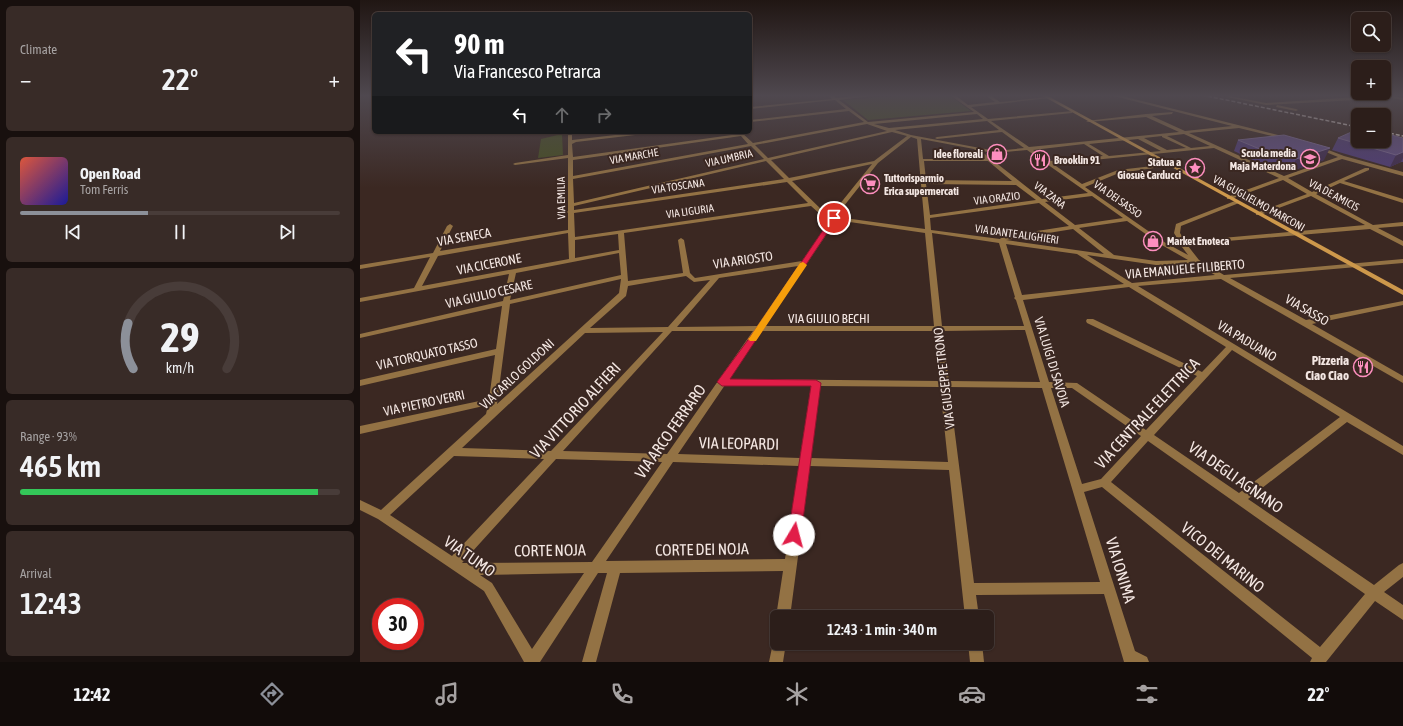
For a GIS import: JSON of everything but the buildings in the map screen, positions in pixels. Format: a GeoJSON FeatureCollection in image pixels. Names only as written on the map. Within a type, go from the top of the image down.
{"type":"FeatureCollection","features":[{"type":"Feature","properties":{"kind":"main road","name":"VIA GUGLIELMO MARCONI"},"geometry":{"type":"LineString","coordinates":[[1097,126],[1403,293]]}},
{"type":"Feature","properties":{"kind":"street","name":"VIA MARCHE"},"geometry":{"type":"LineString","coordinates":[[570,178],[851,126]]}},
{"type":"Feature","properties":{"kind":"street"},"geometry":{"type":"LineString","coordinates":[[877,126],[918,138],[996,152],[1238,127]]}},
{"type":"Feature","properties":{"kind":"street"},"geometry":{"type":"LineString","coordinates":[[886,126],[891,130]]}},
{"type":"Feature","properties":{"kind":"street","name":"VIA UMBRIA"},"geometry":{"type":"LineString","coordinates":[[570,205],[891,130],[930,126]]}},
{"type":"Feature","properties":{"kind":"street"},"geometry":{"type":"LineString","coordinates":[[996,126],[1029,149]]}},
{"type":"Feature","properties":{"kind":"street","name":"VIA DE AMICIS"},"geometry":{"type":"LineString","coordinates":[[1169,126],[1283,178],[1403,244]]}},
{"type":"Feature","properties":{"kind":"street"},"geometry":{"type":"LineString","coordinates":[[1234,126],[1289,140]]}},
{"type":"Feature","properties":{"kind":"street"},"geometry":{"type":"LineString","coordinates":[[876,162],[918,138],[1004,131]]}},
{"type":"Feature","properties":{"kind":"street"},"geometry":{"type":"LineString","coordinates":[[570,143],[575,141],[635,134]]}},
{"type":"Feature","properties":{"kind":"street"},"geometry":{"type":"LineString","coordinates":[[515,164],[571,158],[741,134],[812,204],[822,213],[834,218]]}},
{"type":"Feature","properties":{"kind":"street"},"geometry":{"type":"LineString","coordinates":[[1163,135],[1190,149]]}},
{"type":"Feature","properties":{"kind":"street","name":"VIA EMILIA"},"geometry":{"type":"LineString","coordinates":[[570,136],[570,212],[572,260]]}},
{"type":"Feature","properties":{"kind":"street","name":"VIA GIUSEPPE TRONO"},"geometry":{"type":"LineString","coordinates":[[918,138],[944,385],[971,610]]}},
{"type":"Feature","properties":{"kind":"street"},"geometry":{"type":"LineString","coordinates":[[1140,138],[1165,151]]}},
{"type":"Feature","properties":{"kind":"street"},"geometry":{"type":"LineString","coordinates":[[1086,143],[1108,157]]}},
{"type":"Feature","properties":{"kind":"street"},"geometry":{"type":"LineString","coordinates":[[1311,145],[1342,157],[1403,174]]}},
{"type":"Feature","properties":{"kind":"street"},"geometry":{"type":"LineString","coordinates":[[1049,163],[1214,146]]}},
{"type":"Feature","properties":{"kind":"street","name":"VIA ZARA"},"geometry":{"type":"LineString","coordinates":[[975,148],[1017,183],[1113,257]]}},
{"type":"Feature","properties":{"kind":"street","name":"VIA DEI SASSO"},"geometry":{"type":"LineString","coordinates":[[1029,149],[1162,243],[1198,262]]}},
{"type":"Feature","properties":{"kind":"street"},"geometry":{"type":"LineString","coordinates":[[1229,198],[1342,157]]}},
{"type":"Feature","properties":{"kind":"street"},"geometry":{"type":"LineString","coordinates":[[920,160],[990,160]]}},
{"type":"Feature","properties":{"kind":"street"},"geometry":{"type":"LineString","coordinates":[[1334,161],[1403,178]]}},
{"type":"Feature","properties":{"kind":"street","name":"VIA TOSCANA"},"geometry":{"type":"LineString","coordinates":[[570,212],[789,180],[876,162]]}},
{"type":"Feature","properties":{"kind":"street","name":"VIA ARCO FERRARO"},"geometry":{"type":"LineString","coordinates":[[532,662],[594,566],[759,330],[834,218],[837,211],[876,162]]}},
{"type":"Feature","properties":{"kind":"street"},"geometry":{"type":"LineString","coordinates":[[1082,186],[1118,172],[1168,165]]}},
{"type":"Feature","properties":{"kind":"street"},"geometry":{"type":"LineString","coordinates":[[1258,214],[1311,194],[1367,169]]}},
{"type":"Feature","properties":{"kind":"street"},"geometry":{"type":"LineString","coordinates":[[1339,181],[1403,201]]}},
{"type":"Feature","properties":{"kind":"street"},"geometry":{"type":"LineString","coordinates":[[923,182],[1017,183]]}},
{"type":"Feature","properties":{"kind":"street","name":"VIA ORAZIO"},"geometry":{"type":"LineString","coordinates":[[927,216],[1043,202],[1093,194]]}},
{"type":"Feature","properties":{"kind":"street"},"geometry":{"type":"LineString","coordinates":[[1198,262],[1185,247],[1177,233],[1178,225],[1237,202]]}},
{"type":"Feature","properties":{"kind":"street","name":"VIA LIGURIA"},"geometry":{"type":"LineString","coordinates":[[572,239],[812,204]]}},
{"type":"Feature","properties":{"kind":"street","name":"VIA DANTE ALIGHIERI"},"geometry":{"type":"LineString","coordinates":[[834,218],[1077,253],[1156,262],[1198,262]]}},
{"type":"Feature","properties":{"kind":"street"},"geometry":{"type":"LineString","coordinates":[[1002,242],[1004,238],[1129,219]]}},
{"type":"Feature","properties":{"kind":"street"},"geometry":{"type":"LineString","coordinates":[[1191,242],[1403,224]]}},
{"type":"Feature","properties":{"kind":"street"},"geometry":{"type":"LineString","coordinates":[[417,289],[450,226]]}},
{"type":"Feature","properties":{"kind":"street","name":"VIA SENECA"},"geometry":{"type":"LineString","coordinates":[[360,267],[571,231]]}},
{"type":"Feature","properties":{"kind":"street"},"geometry":{"type":"LineString","coordinates":[[621,232],[624,280]]}},
{"type":"Feature","properties":{"kind":"street"},"geometry":{"type":"LineString","coordinates":[[681,240],[687,274]]}},
{"type":"Feature","properties":{"kind":"street","name":"VIA LUIGI DI SAVOIA"},"geometry":{"type":"LineString","coordinates":[[1002,242],[1078,489]]}},
{"type":"Feature","properties":{"kind":"street","name":"VIA CICERONE"},"geometry":{"type":"LineString","coordinates":[[360,300],[622,251]]}},
{"type":"Feature","properties":{"kind":"street","name":"VIA PADUANO"},"geometry":{"type":"LineString","coordinates":[[1077,253],[1403,451]]}},
{"type":"Feature","properties":{"kind":"street","name":"VIA EMANUELE FILIBERTO"},"geometry":{"type":"LineString","coordinates":[[1018,298],[1403,261]]}},
{"type":"Feature","properties":{"kind":"street","name":"VIA SASSO"},"geometry":{"type":"LineString","coordinates":[[1198,262],[1403,380]]}},
{"type":"Feature","properties":{"kind":"street","name":"VIA ARIOSTO"},"geometry":{"type":"LineString","coordinates":[[687,274],[694,280],[804,263]]}},
{"type":"Feature","properties":{"kind":"street"},"geometry":{"type":"LineString","coordinates":[[491,415],[506,303],[513,271]]}},
{"type":"Feature","properties":{"kind":"street","name":"VIA GIULIO CESARE"},"geometry":{"type":"LineString","coordinates":[[360,336],[506,303],[624,280],[687,274]]}},
{"type":"Feature","properties":{"kind":"street","name":"VIA VITTORIO ALFIERI"},"geometry":{"type":"LineString","coordinates":[[457,566],[553,456],[705,291],[717,276]]}},
{"type":"Feature","properties":{"kind":"street","name":"VIA CARLO GOLDONI"},"geometry":{"type":"LineString","coordinates":[[382,516],[623,294],[624,280]]}},
{"type":"Feature","properties":{"kind":"street"},"geometry":{"type":"LineString","coordinates":[[1305,323],[1403,303]]}},
{"type":"Feature","properties":{"kind":"street"},"geometry":{"type":"LineString","coordinates":[[1090,321],[1202,375]]}},
{"type":"Feature","properties":{"kind":"street","name":"VIA GIULIO BECHI"},"geometry":{"type":"LineString","coordinates":[[582,331],[670,329],[759,330],[1028,328]]}},
{"type":"Feature","properties":{"kind":"street","name":"VIA CENTRALE ELETTRICA"},"geometry":{"type":"LineString","coordinates":[[1078,489],[1104,482],[1202,375],[1231,346]]}},
{"type":"Feature","properties":{"kind":"street","name":"VIA TORQUATO TASSO"},"geometry":{"type":"LineString","coordinates":[[360,383],[500,351]]}},
{"type":"Feature","properties":{"kind":"street","name":"VIA DEGLI AGNANO"},"geometry":{"type":"LineString","coordinates":[[722,382],[1074,385],[1403,613]]}},
{"type":"Feature","properties":{"kind":"street"},"geometry":{"type":"LineString","coordinates":[[784,610],[816,383]]}},
{"type":"Feature","properties":{"kind":"street","name":"VIA PIETRO VERRI"},"geometry":{"type":"LineString","coordinates":[[360,430],[493,401]]}},
{"type":"Feature","properties":{"kind":"street"},"geometry":{"type":"LineString","coordinates":[[1239,500],[1347,417]]}},
{"type":"Feature","properties":{"kind":"street","name":"VIA LEOPARDI"},"geometry":{"type":"LineString","coordinates":[[451,452],[954,466]]}},
{"type":"Feature","properties":{"kind":"street","name":"VICO DEI MARINO"},"geometry":{"type":"LineString","coordinates":[[1104,482],[1319,660]]}},
{"type":"Feature","properties":{"kind":"street","name":"VIA IONIMA"},"geometry":{"type":"LineString","coordinates":[[1078,489],[1130,659]]}},
{"type":"Feature","properties":{"kind":"street","name":"VIA TUMO"},"geometry":{"type":"LineString","coordinates":[[360,505],[382,516],[488,586],[532,662]]}},
{"type":"Feature","properties":{"kind":"street","name":"CORTE DEI NOJA"},"geometry":{"type":"LineString","coordinates":[[615,567],[790,565]]}},
{"type":"Feature","properties":{"kind":"street","name":"CORTE NOJA"},"geometry":{"type":"LineString","coordinates":[[457,566],[615,567]]}},
{"type":"Feature","properties":{"kind":"street"},"geometry":{"type":"LineString","coordinates":[[589,662],[615,567]]}},
{"type":"Feature","properties":{"kind":"street"},"geometry":{"type":"LineString","coordinates":[[1319,660],[1374,593],[1403,569]]}},
{"type":"Feature","properties":{"kind":"street"},"geometry":{"type":"LineString","coordinates":[[969,589],[1108,588]]}},
{"type":"Feature","properties":{"kind":"street"},"geometry":{"type":"LineString","coordinates":[[776,662],[778,650]]}},
{"type":"Feature","properties":{"kind":"street"},"geometry":{"type":"LineString","coordinates":[[976,650],[977,662]]}},
{"type":"Feature","properties":{"kind":"street"},"geometry":{"type":"LineString","coordinates":[[1130,659],[1142,662]]}},
{"type":"Feature","properties":{"kind":"green space"},"geometry":{"type":"Polygon","coordinates":[[[562,134],[563,155],[538,158],[541,139],[562,134]]]}},
{"type":"Feature","properties":{"kind":"railway"},"geometry":{"type":"LineString","coordinates":[[1391,133],[1403,136]]}},
{"type":"Feature","properties":{"kind":"slow traffic"},"geometry":{"type":"LineString","coordinates":[[753,339],[803,265]]}},
{"type":"Feature","properties":{"kind":"place","name":"Idee floreali"},"geometry":{"type":"Point","coordinates":[997,154]}},
{"type":"Feature","properties":{"kind":"place","name":"Scuola media Maja Materdona"},"geometry":{"type":"Point","coordinates":[1310,159]}},
{"type":"Feature","properties":{"kind":"place","name":"Brooklin 91"},"geometry":{"type":"Point","coordinates":[1040,160]}},
{"type":"Feature","properties":{"kind":"place","name":"Statua a Giosuè Carducci"},"geometry":{"type":"Point","coordinates":[1195,168]}},
{"type":"Feature","properties":{"kind":"place","name":"Tuttorisparmio Erica supermercati"},"geometry":{"type":"Point","coordinates":[870,184]}},
{"type":"Feature","properties":{"kind":"place","name":"Market Enoteca"},"geometry":{"type":"Point","coordinates":[1153,241]}},
{"type":"Feature","properties":{"kind":"place","name":"Pizzeria Ciao Ciao"},"geometry":{"type":"Point","coordinates":[1363,367]}},
{"type":"Feature","properties":{"kind":"route"},"geometry":{"type":"LineString","coordinates":[[794,535],[816,383],[722,382],[759,330],[834,218]]}}]}
